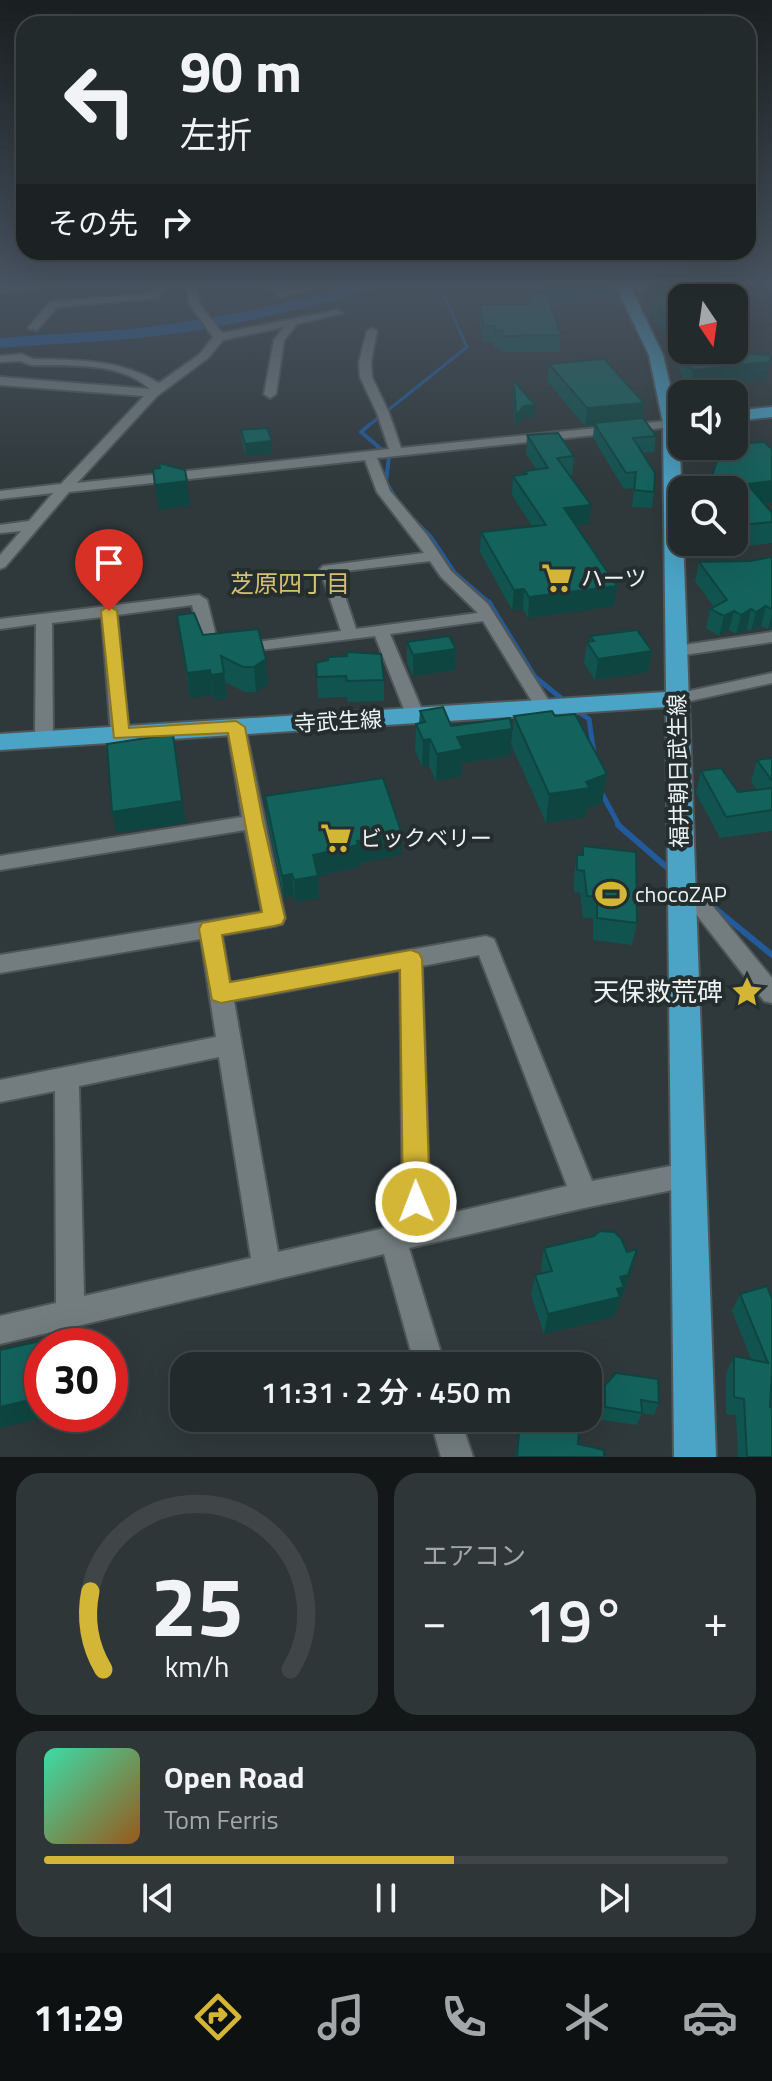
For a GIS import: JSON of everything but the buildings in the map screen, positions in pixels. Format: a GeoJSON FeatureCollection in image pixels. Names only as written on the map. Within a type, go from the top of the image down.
{"type":"FeatureCollection","features":[{"type":"Feature","properties":{"kind":"main road","name":"福井朝日武生線"},"geometry":{"type":"LineString","coordinates":[[655,354],[668,396]]}},
{"type":"Feature","properties":{"kind":"main road"},"geometry":{"type":"LineString","coordinates":[[748,415],[772,412]]}},
{"type":"Feature","properties":{"kind":"main road","name":"福井朝日武生線"},"geometry":{"type":"LineString","coordinates":[[676,460],[676,699],[695,1457]]}},
{"type":"Feature","properties":{"kind":"main road","name":"寺武生線"},"geometry":{"type":"LineString","coordinates":[[0,742],[676,699]]}},
{"type":"Feature","properties":{"kind":"street"},"geometry":{"type":"LineString","coordinates":[[0,564],[154,392],[205,354]]}},
{"type":"Feature","properties":{"kind":"street"},"geometry":{"type":"LineString","coordinates":[[270,394],[277,354]]}},
{"type":"Feature","properties":{"kind":"street"},"geometry":{"type":"LineString","coordinates":[[367,354],[366,377],[383,413],[396,452]]}},
{"type":"Feature","properties":{"kind":"street"},"geometry":{"type":"LineString","coordinates":[[0,359],[22,357],[31,362],[117,365],[137,372],[155,386],[154,392]]}},
{"type":"Feature","properties":{"kind":"street"},"geometry":{"type":"LineString","coordinates":[[0,392],[6,380],[31,362]]}},
{"type":"Feature","properties":{"kind":"street"},"geometry":{"type":"LineString","coordinates":[[6,380],[154,392]]}},
{"type":"Feature","properties":{"kind":"street"},"geometry":{"type":"LineString","coordinates":[[0,495],[668,424]]}},
{"type":"Feature","properties":{"kind":"street"},"geometry":{"type":"LineString","coordinates":[[369,454],[384,492],[422,538],[432,556],[488,616],[545,709]]}},
{"type":"Feature","properties":{"kind":"street"},"geometry":{"type":"LineString","coordinates":[[0,482],[65,488]]}},
{"type":"Feature","properties":{"kind":"street"},"geometry":{"type":"LineString","coordinates":[[0,529],[33,525]]}},
{"type":"Feature","properties":{"kind":"street"},"geometry":{"type":"LineString","coordinates":[[350,634],[328,569],[432,556]]}},
{"type":"Feature","properties":{"kind":"street"},"geometry":{"type":"LineString","coordinates":[[0,624],[199,600],[212,652],[488,616]]}},
{"type":"Feature","properties":{"kind":"street"},"geometry":{"type":"LineString","coordinates":[[109,611],[120,734]]}},
{"type":"Feature","properties":{"kind":"street"},"geometry":{"type":"LineString","coordinates":[[44,620],[44,739]]}},
{"type":"Feature","properties":{"kind":"street"},"geometry":{"type":"LineString","coordinates":[[381,631],[416,717]]}},
{"type":"Feature","properties":{"kind":"street"},"geometry":{"type":"LineString","coordinates":[[677,651],[772,637]]}},
{"type":"Feature","properties":{"kind":"street"},"geometry":{"type":"LineString","coordinates":[[676,699],[772,678]]}},
{"type":"Feature","properties":{"kind":"street"},"geometry":{"type":"LineString","coordinates":[[0,964],[274,918],[236,727]]}},
{"type":"Feature","properties":{"kind":"street"},"geometry":{"type":"LineString","coordinates":[[0,863],[253,822]]}},
{"type":"Feature","properties":{"kind":"street"},"geometry":{"type":"LineString","coordinates":[[680,878],[772,994]]}},
{"type":"Feature","properties":{"kind":"street"},"geometry":{"type":"LineString","coordinates":[[210,929],[267,1269]]}},
{"type":"Feature","properties":{"kind":"street"},"geometry":{"type":"LineString","coordinates":[[221,994],[486,945],[584,1195]]}},
{"type":"Feature","properties":{"kind":"street"},"geometry":{"type":"LineString","coordinates":[[411,959],[405,1236],[427,1352]]}},
{"type":"Feature","properties":{"kind":"street"},"geometry":{"type":"LineString","coordinates":[[0,1091],[229,1045]]}},
{"type":"Feature","properties":{"kind":"street"},"geometry":{"type":"LineString","coordinates":[[67,1078],[70,1314]]}},
{"type":"Feature","properties":{"kind":"street"},"geometry":{"type":"LineString","coordinates":[[0,1330],[584,1195],[687,1175]]}},
{"type":"Feature","properties":{"kind":"street"},"geometry":{"type":"LineString","coordinates":[[449,1432],[457,1457]]}},
{"type":"Feature","properties":{"kind":"waterway"},"geometry":{"type":"LineString","coordinates":[[367,427],[458,354]]}},
{"type":"Feature","properties":{"kind":"waterway"},"geometry":{"type":"LineString","coordinates":[[369,425],[361,432],[389,456],[386,482],[396,499]]}},
{"type":"Feature","properties":{"kind":"waterway"},"geometry":{"type":"LineString","coordinates":[[410,516],[431,537],[455,573],[489,603]]}},
{"type":"Feature","properties":{"kind":"waterway"},"geometry":{"type":"LineString","coordinates":[[489,603],[535,677],[566,702]]}},
{"type":"Feature","properties":{"kind":"waterway"},"geometry":{"type":"LineString","coordinates":[[577,711],[589,719],[594,754]]}},
{"type":"Feature","properties":{"kind":"waterway"},"geometry":{"type":"LineString","coordinates":[[601,792],[620,826]]}},
{"type":"Feature","properties":{"kind":"waterway"},"geometry":{"type":"LineString","coordinates":[[620,826],[670,870]]}},
{"type":"Feature","properties":{"kind":"waterway"},"geometry":{"type":"LineString","coordinates":[[711,905],[772,955]]}},
{"type":"Feature","properties":{"kind":"place","name":"ハーツ"},"geometry":{"type":"Point","coordinates":[557,578]}},
{"type":"Feature","properties":{"kind":"place","name":"ビックベリー"},"geometry":{"type":"Point","coordinates":[336,838]}},
{"type":"Feature","properties":{"kind":"place","name":"chocoZAP"},"geometry":{"type":"Point","coordinates":[611,894]}},
{"type":"Feature","properties":{"kind":"place","name":"天保救荒碑"},"geometry":{"type":"Point","coordinates":[747,992]}},
{"type":"Feature","properties":{"kind":"district","name":"芝原四丁目"},"geometry":{"type":"Point","coordinates":[290,584]}},
{"type":"Feature","properties":{"kind":"route"},"geometry":{"type":"LineString","coordinates":[[109,611],[120,734],[236,727],[274,918],[210,929],[221,994],[411,959],[416,1202]]}}]}
